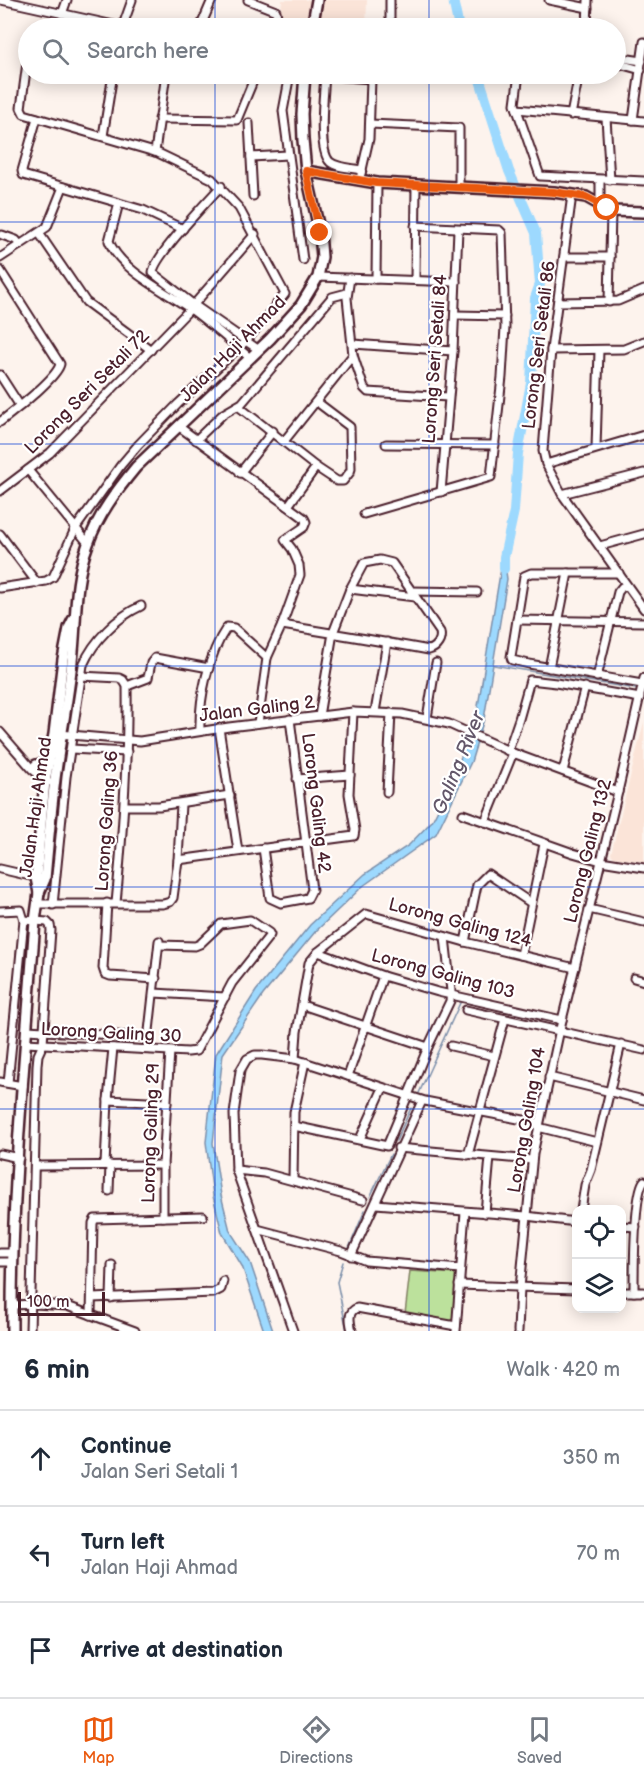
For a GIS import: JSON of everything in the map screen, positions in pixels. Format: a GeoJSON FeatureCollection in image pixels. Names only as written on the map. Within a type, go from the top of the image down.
{"type":"FeatureCollection","features":[{"type":"Feature","properties":{"kind":"street"},"geometry":{"type":"LineString","coordinates":[[2,0],[79,18]]}},
{"type":"Feature","properties":{"kind":"street"},"geometry":{"type":"LineString","coordinates":[[62,14],[67,0]]}},
{"type":"Feature","properties":{"kind":"street"},"geometry":{"type":"LineString","coordinates":[[126,18],[132,0]]}},
{"type":"Feature","properties":{"kind":"street"},"geometry":{"type":"LineString","coordinates":[[204,18],[212,0]]}},
{"type":"Feature","properties":{"kind":"street"},"geometry":{"type":"LineString","coordinates":[[248,0],[261,2],[274,10],[277,14],[276,18]]}},
{"type":"Feature","properties":{"kind":"street"},"geometry":{"type":"LineString","coordinates":[[314,18],[317,0]]}},
{"type":"Feature","properties":{"kind":"street"},"geometry":{"type":"LineString","coordinates":[[390,0],[390,18]]}},
{"type":"Feature","properties":{"kind":"street"},"geometry":{"type":"LineString","coordinates":[[549,0],[588,4]]}},
{"type":"Feature","properties":{"kind":"street"},"geometry":{"type":"LineString","coordinates":[[633,120],[644,42]]}},
{"type":"Feature","properties":{"kind":"street"},"geometry":{"type":"LineString","coordinates":[[626,59],[642,61]]}},
{"type":"Feature","properties":{"kind":"street"},"geometry":{"type":"LineString","coordinates":[[626,66],[641,70]]}},
{"type":"Feature","properties":{"kind":"street"},"geometry":{"type":"LineString","coordinates":[[0,588],[37,583],[53,577],[75,529],[138,445],[246,340],[285,294],[255,234],[239,208],[221,186],[212,179],[154,152],[24,114],[21,108],[24,84]]}},
{"type":"Feature","properties":{"kind":"street"},"geometry":{"type":"LineString","coordinates":[[103,136],[111,84]]}},
{"type":"Feature","properties":{"kind":"street"},"geometry":{"type":"LineString","coordinates":[[154,152],[164,84]]}},
{"type":"Feature","properties":{"kind":"street"},"geometry":{"type":"LineString","coordinates":[[159,119],[237,120],[252,84]]}},
{"type":"Feature","properties":{"kind":"street"},"geometry":{"type":"LineString","coordinates":[[288,84],[283,111],[303,260]]}},
{"type":"Feature","properties":{"kind":"street","name":"Jalan Haji Ahmad"},"geometry":{"type":"LineString","coordinates":[[12,1331],[13,1258],[35,921],[51,779],[63,735],[73,660],[74,617],[79,580],[88,543],[117,490],[136,467],[259,350],[301,305],[318,277],[322,257],[320,233],[306,171],[302,114],[305,84]]}},
{"type":"Feature","properties":{"kind":"street"},"geometry":{"type":"LineString","coordinates":[[324,84],[322,110],[327,159],[333,164],[362,170]]}},
{"type":"Feature","properties":{"kind":"street"},"geometry":{"type":"LineString","coordinates":[[359,180],[369,139],[371,84]]}},
{"type":"Feature","properties":{"kind":"street"},"geometry":{"type":"LineString","coordinates":[[517,84],[515,96],[517,109],[540,176],[644,181]]}},
{"type":"Feature","properties":{"kind":"street"},"geometry":{"type":"LineString","coordinates":[[571,115],[577,84]]}},
{"type":"Feature","properties":{"kind":"street"},"geometry":{"type":"LineString","coordinates":[[517,109],[644,121]]}},
{"type":"Feature","properties":{"kind":"street"},"geometry":{"type":"LineString","coordinates":[[37,118],[22,173],[148,212],[183,229]]}},
{"type":"Feature","properties":{"kind":"street"},"geometry":{"type":"LineString","coordinates":[[606,118],[610,180]]}},
{"type":"Feature","properties":{"kind":"street"},"geometry":{"type":"LineString","coordinates":[[249,123],[253,196]]}},
{"type":"Feature","properties":{"kind":"street"},"geometry":{"type":"LineString","coordinates":[[370,124],[459,128],[459,187]]}},
{"type":"Feature","properties":{"kind":"street"},"geometry":{"type":"LineString","coordinates":[[251,157],[288,155]]}},
{"type":"Feature","properties":{"kind":"street"},"geometry":{"type":"LineString","coordinates":[[306,171],[376,183],[528,190],[572,195],[586,197],[611,211],[644,212]]}},
{"type":"Feature","properties":{"kind":"street"},"geometry":{"type":"LineString","coordinates":[[600,180],[600,203]]}},
{"type":"Feature","properties":{"kind":"street"},"geometry":{"type":"LineString","coordinates":[[376,183],[376,279]]}},
{"type":"Feature","properties":{"kind":"street"},"geometry":{"type":"LineString","coordinates":[[415,280],[416,185]]}},
{"type":"Feature","properties":{"kind":"street"},"geometry":{"type":"LineString","coordinates":[[221,186],[153,267],[153,273],[250,358]]}},
{"type":"Feature","properties":{"kind":"street"},"geometry":{"type":"LineString","coordinates":[[0,258],[39,233],[50,223],[63,187]]}},
{"type":"Feature","properties":{"kind":"street","name":"Lorong Seri Setali 86"},"geometry":{"type":"LineString","coordinates":[[572,195],[551,350],[543,451],[546,464],[562,494],[644,609]]}},
{"type":"Feature","properties":{"kind":"street"},"geometry":{"type":"LineString","coordinates":[[119,203],[109,241],[134,272],[259,350]]}},
{"type":"Feature","properties":{"kind":"street"},"geometry":{"type":"LineString","coordinates":[[609,302],[611,211]]}},
{"type":"Feature","properties":{"kind":"street"},"geometry":{"type":"LineString","coordinates":[[364,514],[491,477],[506,316],[501,231],[415,226]]}},
{"type":"Feature","properties":{"kind":"street","name":"Lorong Seri Setali 84"},"geometry":{"type":"LineString","coordinates":[[441,492],[453,351],[458,229]]}},
{"type":"Feature","properties":{"kind":"street"},"geometry":{"type":"LineString","coordinates":[[39,233],[86,302],[151,350]]}},
{"type":"Feature","properties":{"kind":"street","name":"Lorong Seri Setali 72"},"geometry":{"type":"LineString","coordinates":[[0,491],[50,453],[192,307],[255,234]]}},
{"type":"Feature","properties":{"kind":"street"},"geometry":{"type":"LineString","coordinates":[[2,235],[16,240],[20,245]]}},
{"type":"Feature","properties":{"kind":"street"},"geometry":{"type":"LineString","coordinates":[[564,257],[610,257]]}},
{"type":"Feature","properties":{"kind":"street"},"geometry":{"type":"LineString","coordinates":[[0,270],[59,360],[60,366],[49,380],[0,422]]}},
{"type":"Feature","properties":{"kind":"street"},"geometry":{"type":"LineString","coordinates":[[318,277],[456,282]]}},
{"type":"Feature","properties":{"kind":"street"},"geometry":{"type":"LineString","coordinates":[[350,278],[347,293],[353,355],[364,388],[368,392],[448,396]]}},
{"type":"Feature","properties":{"kind":"street"},"geometry":{"type":"LineString","coordinates":[[558,302],[609,302],[626,299],[644,290]]}},
{"type":"Feature","properties":{"kind":"street"},"geometry":{"type":"LineString","coordinates":[[196,440],[223,414],[238,405],[270,371],[332,297],[347,293]]}},
{"type":"Feature","properties":{"kind":"street"},"geometry":{"type":"LineString","coordinates":[[455,315],[506,316]]}},
{"type":"Feature","properties":{"kind":"street"},"geometry":{"type":"LineString","coordinates":[[551,350],[624,349],[644,341]]}},
{"type":"Feature","properties":{"kind":"street"},"geometry":{"type":"LineString","coordinates":[[353,345],[453,351]]}},
{"type":"Feature","properties":{"kind":"street"},"geometry":{"type":"LineString","coordinates":[[596,448],[599,350]]}},
{"type":"Feature","properties":{"kind":"street"},"geometry":{"type":"LineString","coordinates":[[285,440],[353,355]]}},
{"type":"Feature","properties":{"kind":"street"},"geometry":{"type":"LineString","coordinates":[[0,375],[20,406]]}},
{"type":"Feature","properties":{"kind":"street"},"geometry":{"type":"LineString","coordinates":[[238,405],[316,466],[337,481],[343,481],[351,472],[350,427],[317,402]]}},
{"type":"Feature","properties":{"kind":"street"},"geometry":{"type":"LineString","coordinates":[[178,426],[288,506],[306,522],[304,527],[285,540],[292,549],[300,571],[282,625],[267,658],[258,723]]}},
{"type":"Feature","properties":{"kind":"street"},"geometry":{"type":"LineString","coordinates":[[240,473],[273,431]]}},
{"type":"Feature","properties":{"kind":"street"},"geometry":{"type":"LineString","coordinates":[[546,464],[644,435]]}},
{"type":"Feature","properties":{"kind":"street"},"geometry":{"type":"LineString","coordinates":[[386,444],[495,445]]}},
{"type":"Feature","properties":{"kind":"street"},"geometry":{"type":"LineString","coordinates":[[288,506],[316,466]]}},
{"type":"Feature","properties":{"kind":"street"},"geometry":{"type":"LineString","coordinates":[[28,470],[88,543]]}},
{"type":"Feature","properties":{"kind":"street"},"geometry":{"type":"LineString","coordinates":[[562,494],[644,473]]}},
{"type":"Feature","properties":{"kind":"street"},"geometry":{"type":"LineString","coordinates":[[0,534],[37,583]]}},
{"type":"Feature","properties":{"kind":"street"},"geometry":{"type":"LineString","coordinates":[[600,546],[644,534]]}},
{"type":"Feature","properties":{"kind":"street"},"geometry":{"type":"LineString","coordinates":[[0,549],[7,543]]}},
{"type":"Feature","properties":{"kind":"street"},"geometry":{"type":"LineString","coordinates":[[282,625],[333,633],[387,642],[432,649],[441,638],[440,632],[392,563],[380,560],[364,563],[333,633],[320,716]]}},
{"type":"Feature","properties":{"kind":"street"},"geometry":{"type":"LineString","coordinates":[[619,573],[531,573],[524,576],[511,659],[597,677],[643,681]]}},
{"type":"Feature","properties":{"kind":"street"},"geometry":{"type":"LineString","coordinates":[[549,668],[568,573]]}},
{"type":"Feature","properties":{"kind":"street"},"geometry":{"type":"LineString","coordinates":[[597,677],[618,592],[622,587],[627,586]]}},
{"type":"Feature","properties":{"kind":"street"},"geometry":{"type":"LineString","coordinates":[[351,589],[413,594],[477,592]]}},
{"type":"Feature","properties":{"kind":"street"},"geometry":{"type":"LineString","coordinates":[[53,905],[70,749],[63,735],[83,665],[92,648],[121,617],[141,606]]}},
{"type":"Feature","properties":{"kind":"street"},"geometry":{"type":"LineString","coordinates":[[517,620],[644,622]]}},
{"type":"Feature","properties":{"kind":"street"},"geometry":{"type":"LineString","coordinates":[[200,731],[202,704],[209,668],[225,629],[229,626],[234,628],[267,658]]}},
{"type":"Feature","properties":{"kind":"street"},"geometry":{"type":"LineString","coordinates":[[375,712],[387,642]]}},
{"type":"Feature","properties":{"kind":"street"},"geometry":{"type":"LineString","coordinates":[[81,676],[119,678],[127,686],[148,678],[155,658],[209,668]]}},
{"type":"Feature","properties":{"kind":"street"},"geometry":{"type":"LineString","coordinates":[[428,718],[436,663]]}},
{"type":"Feature","properties":{"kind":"street"},"geometry":{"type":"LineString","coordinates":[[485,822],[510,752],[530,681],[585,687],[640,698]]}},
{"type":"Feature","properties":{"kind":"street","name":"Lorong Galing 132"},"geometry":{"type":"LineString","coordinates":[[560,1030],[618,792],[640,716],[643,681]]}},
{"type":"Feature","properties":{"kind":"street","name":"Lorong Galing 36"},"geometry":{"type":"LineString","coordinates":[[116,903],[125,806],[128,741],[127,686]]}},
{"type":"Feature","properties":{"kind":"street"},"geometry":{"type":"LineString","coordinates":[[563,771],[585,687]]}},
{"type":"Feature","properties":{"kind":"street"},"geometry":{"type":"LineString","coordinates":[[178,860],[353,836],[355,834],[349,798],[353,712]]}},
{"type":"Feature","properties":{"kind":"street","name":"Jalan Galing 2"},"geometry":{"type":"LineString","coordinates":[[63,735],[128,741],[353,712],[391,713],[428,718],[464,730],[510,752],[618,792]]}},
{"type":"Feature","properties":{"kind":"street"},"geometry":{"type":"LineString","coordinates":[[387,792],[391,713]]}},
{"type":"Feature","properties":{"kind":"street","name":"Lorong Galing 42"},"geometry":{"type":"LineString","coordinates":[[263,848],[270,898],[281,903],[308,898],[312,890],[290,719]]}},
{"type":"Feature","properties":{"kind":"street"},"geometry":{"type":"LineString","coordinates":[[219,728],[238,851]]}},
{"type":"Feature","properties":{"kind":"street"},"geometry":{"type":"LineString","coordinates":[[0,732],[32,764],[32,769],[51,779]]}},
{"type":"Feature","properties":{"kind":"street","name":"Jalan Haji Ahmad"},"geometry":{"type":"LineString","coordinates":[[51,779],[49,762],[63,735]]}},
{"type":"Feature","properties":{"kind":"street"},"geometry":{"type":"LineString","coordinates":[[70,749],[127,752]]}},
{"type":"Feature","properties":{"kind":"street"},"geometry":{"type":"LineString","coordinates":[[32,764],[49,762]]}},
{"type":"Feature","properties":{"kind":"street"},"geometry":{"type":"LineString","coordinates":[[297,779],[350,775]]}},
{"type":"Feature","properties":{"kind":"street"},"geometry":{"type":"LineString","coordinates":[[125,806],[152,807],[181,804],[230,795]]}},
{"type":"Feature","properties":{"kind":"street"},"geometry":{"type":"LineString","coordinates":[[38,904],[163,904],[170,902],[173,898],[178,860],[181,804]]}},
{"type":"Feature","properties":{"kind":"street"},"geometry":{"type":"LineString","coordinates":[[463,814],[544,844],[601,861],[644,868]]}},
{"type":"Feature","properties":{"kind":"street"},"geometry":{"type":"LineString","coordinates":[[521,955],[544,844]]}},
{"type":"Feature","properties":{"kind":"street"},"geometry":{"type":"LineString","coordinates":[[0,869],[40,878]]}},
{"type":"Feature","properties":{"kind":"street"},"geometry":{"type":"LineString","coordinates":[[465,942],[477,885],[488,874],[531,903]]}},
{"type":"Feature","properties":{"kind":"street"},"geometry":{"type":"LineString","coordinates":[[107,903],[105,974],[156,979],[147,1049]]}},
{"type":"Feature","properties":{"kind":"street"},"geometry":{"type":"LineString","coordinates":[[589,909],[644,922]]}},
{"type":"Feature","properties":{"kind":"street"},"geometry":{"type":"LineString","coordinates":[[0,910],[21,910],[24,920],[8,1083]]}},
{"type":"Feature","properties":{"kind":"street","name":"Lorong Galing 124"},"geometry":{"type":"LineString","coordinates":[[295,1059],[309,963],[318,952],[366,914],[445,937],[575,968]]}},
{"type":"Feature","properties":{"kind":"street"},"geometry":{"type":"LineString","coordinates":[[24,920],[47,922],[51,930],[43,1044],[37,1065],[30,1331]]}},
{"type":"Feature","properties":{"kind":"street","name":"Lorong Galing 30"},"geometry":{"type":"LineString","coordinates":[[26,1043],[193,1052],[199,1049],[235,979],[269,938],[269,933],[250,920],[221,924],[195,946],[159,943],[156,979]]}},
{"type":"Feature","properties":{"kind":"street"},"geometry":{"type":"LineString","coordinates":[[294,1126],[387,1146],[451,996],[445,937]]}},
{"type":"Feature","properties":{"kind":"street","name":"Lorong Galing 103"},"geometry":{"type":"LineString","coordinates":[[318,952],[383,976],[451,996],[562,1020]]}},
{"type":"Feature","properties":{"kind":"street"},"geometry":{"type":"LineString","coordinates":[[348,1076],[383,976]]}},
{"type":"Feature","properties":{"kind":"street"},"geometry":{"type":"LineString","coordinates":[[634,978],[644,981]]}},
{"type":"Feature","properties":{"kind":"street"},"geometry":{"type":"LineString","coordinates":[[154,993],[225,998]]}},
{"type":"Feature","properties":{"kind":"street"},"geometry":{"type":"LineString","coordinates":[[302,1005],[428,1047]]}},
{"type":"Feature","properties":{"kind":"street"},"geometry":{"type":"LineString","coordinates":[[466,1010],[644,1050]]}},
{"type":"Feature","properties":{"kind":"street"},"geometry":{"type":"LineString","coordinates":[[468,1155],[505,1018]]}},
{"type":"Feature","properties":{"kind":"street","name":"Lorong Galing 30"},"geometry":{"type":"LineString","coordinates":[[27,1030],[149,1037]]}},
{"type":"Feature","properties":{"kind":"street","name":"Lorong Galing 104"},"geometry":{"type":"LineString","coordinates":[[519,1331],[520,1288],[532,1160],[560,1030]]}},
{"type":"Feature","properties":{"kind":"street"},"geometry":{"type":"LineString","coordinates":[[582,1205],[585,1185],[591,1170],[621,1044]]}},
{"type":"Feature","properties":{"kind":"street"},"geometry":{"type":"LineString","coordinates":[[451,1046],[494,1056]]}},
{"type":"Feature","properties":{"kind":"street"},"geometry":{"type":"LineString","coordinates":[[109,1191],[108,1100],[113,1048]]}},
{"type":"Feature","properties":{"kind":"street","name":"Lorong Galing 29"},"geometry":{"type":"LineString","coordinates":[[163,1217],[163,1165],[170,1051]]}},
{"type":"Feature","properties":{"kind":"street"},"geometry":{"type":"LineString","coordinates":[[292,1331],[236,1170],[234,1114],[240,1071],[243,1063],[249,1057],[262,1055],[295,1059],[422,1101],[538,1125],[597,1142]]}},
{"type":"Feature","properties":{"kind":"street"},"geometry":{"type":"LineString","coordinates":[[293,1180],[296,1097],[305,1062]]}},
{"type":"Feature","properties":{"kind":"street"},"geometry":{"type":"LineString","coordinates":[[549,1077],[644,1100]]}},
{"type":"Feature","properties":{"kind":"street"},"geometry":{"type":"LineString","coordinates":[[0,1082],[23,1086]]}},
{"type":"Feature","properties":{"kind":"street"},"geometry":{"type":"LineString","coordinates":[[360,1139],[383,1088]]}},
{"type":"Feature","properties":{"kind":"street"},"geometry":{"type":"LineString","coordinates":[[108,1100],[167,1103]]}},
{"type":"Feature","properties":{"kind":"street"},"geometry":{"type":"LineString","coordinates":[[351,1256],[422,1101]]}},
{"type":"Feature","properties":{"kind":"street"},"geometry":{"type":"LineString","coordinates":[[399,1148],[532,1160]]}},
{"type":"Feature","properties":{"kind":"street"},"geometry":{"type":"LineString","coordinates":[[0,1154],[19,1158]]}},
{"type":"Feature","properties":{"kind":"street"},"geometry":{"type":"LineString","coordinates":[[485,1213],[490,1157]]}},
{"type":"Feature","properties":{"kind":"street"},"geometry":{"type":"LineString","coordinates":[[36,1166],[163,1165]]}},
{"type":"Feature","properties":{"kind":"street"},"geometry":{"type":"LineString","coordinates":[[236,1170],[254,1171],[293,1180],[363,1200]]}},
{"type":"Feature","properties":{"kind":"street"},"geometry":{"type":"LineString","coordinates":[[633,1292],[636,1227],[640,1189],[644,1181]]}},
{"type":"Feature","properties":{"kind":"street"},"geometry":{"type":"LineString","coordinates":[[376,1204],[572,1222]]}},
{"type":"Feature","properties":{"kind":"street"},"geometry":{"type":"LineString","coordinates":[[352,1331],[351,1314],[357,1308],[456,1328],[465,1212]]}},
{"type":"Feature","properties":{"kind":"street"},"geometry":{"type":"LineString","coordinates":[[91,1315],[93,1221],[203,1215]]}},
{"type":"Feature","properties":{"kind":"street"},"geometry":{"type":"LineString","coordinates":[[626,1226],[636,1227]]}},
{"type":"Feature","properties":{"kind":"street"},"geometry":{"type":"LineString","coordinates":[[256,1229],[341,1251],[375,1263],[460,1269]]}},
{"type":"Feature","properties":{"kind":"street"},"geometry":{"type":"LineString","coordinates":[[0,1252],[13,1258]]}},
{"type":"Feature","properties":{"kind":"street"},"geometry":{"type":"LineString","coordinates":[[0,1262],[13,1258]]}},
{"type":"Feature","properties":{"kind":"street"},"geometry":{"type":"LineString","coordinates":[[111,1298],[112,1265]]}},
{"type":"Feature","properties":{"kind":"street"},"geometry":{"type":"LineString","coordinates":[[92,1298],[213,1293],[221,1289],[223,1281]]}},
{"type":"Feature","properties":{"kind":"street"},"geometry":{"type":"LineString","coordinates":[[459,1285],[572,1290]]}},
{"type":"Feature","properties":{"kind":"street"},"geometry":{"type":"LineString","coordinates":[[626,1292],[644,1292]]}},
{"type":"Feature","properties":{"kind":"street"},"geometry":{"type":"LineString","coordinates":[[13,1305],[67,1306],[135,1331]]}},
{"type":"Feature","properties":{"kind":"shaded area"},"geometry":{"type":"Polygon","coordinates":[[[282,0],[367,0],[366,18],[280,18],[282,0]]]}},
{"type":"Feature","properties":{"kind":"shaded area"},"geometry":{"type":"Polygon","coordinates":[[[644,722],[644,862],[614,857],[611,854],[644,722]]]}},
{"type":"Feature","properties":{"kind":"green space"},"geometry":{"type":"Polygon","coordinates":[[[410,1271],[457,1274],[454,1322],[405,1314],[410,1271]]]}},
{"type":"Feature","properties":{"kind":"water"},"geometry":{"type":"Polygon","coordinates":[[[504,557],[507,579],[484,719],[471,762],[436,834],[363,886],[315,932],[263,995],[223,1054],[213,1143],[221,1195],[230,1231],[250,1262],[273,1331],[264,1331],[242,1266],[222,1233],[213,1196],[206,1142],[216,1054],[256,991],[310,925],[365,874],[409,845],[432,821],[453,779],[477,712],[504,557]]]}},
{"type":"Feature","properties":{"kind":"waterway","name":"Galing River"},"geometry":{"type":"LineString","coordinates":[[453,0],[457,18]]}},
{"type":"Feature","properties":{"kind":"waterway","name":"Galing River"},"geometry":{"type":"LineString","coordinates":[[481,84],[509,171],[536,233],[540,284],[535,298],[531,383],[518,453],[514,511],[504,557],[504,569]]}},
{"type":"Feature","properties":{"kind":"waterway"},"geometry":{"type":"LineString","coordinates":[[494,665],[636,689]]}},
{"type":"Feature","properties":{"kind":"waterway"},"geometry":{"type":"LineString","coordinates":[[419,1093],[460,1003]]}},
{"type":"Feature","properties":{"kind":"waterway"},"geometry":{"type":"LineString","coordinates":[[396,1141],[411,1108]]}},
{"type":"Feature","properties":{"kind":"waterway"},"geometry":{"type":"LineString","coordinates":[[370,1197],[391,1154]]}},
{"type":"Feature","properties":{"kind":"waterway"},"geometry":{"type":"LineString","coordinates":[[349,1248],[365,1210]]}},
{"type":"Feature","properties":{"kind":"waterway"},"geometry":{"type":"LineString","coordinates":[[343,1262],[337,1282],[347,1331]]}},
{"type":"Feature","properties":{"kind":"route"},"geometry":{"type":"LineString","coordinates":[[320,233],[306,171],[376,183],[554,192],[586,197],[607,208]]}}]}
